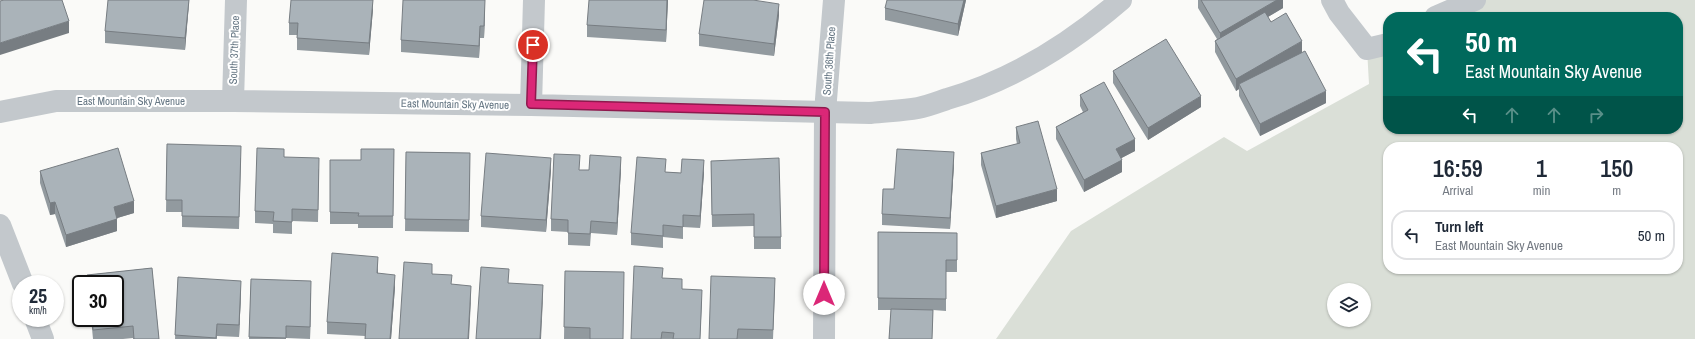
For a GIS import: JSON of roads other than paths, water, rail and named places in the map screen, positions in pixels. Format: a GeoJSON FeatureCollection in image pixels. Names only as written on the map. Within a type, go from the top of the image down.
{"type":"FeatureCollection","features":[{"type":"Feature","properties":{"kind":"street","name":"South 37th Place"},"geometry":{"type":"LineString","coordinates":[[233,101],[236,0]]}},
{"type":"Feature","properties":{"kind":"street"},"geometry":{"type":"LineString","coordinates":[[531,104],[534,0]]}},
{"type":"Feature","properties":{"kind":"street","name":"South 36th Place"},"geometry":{"type":"LineString","coordinates":[[824,339],[825,112],[834,0]]}},
{"type":"Feature","properties":{"kind":"street","name":"East Mountain Sky Avenue"},"geometry":{"type":"LineString","coordinates":[[0,112],[56,101],[233,101],[531,104],[870,113],[919,108],[973,92],[1024,68],[1062,46],[1098,20],[1121,0]]}},
{"type":"Feature","properties":{"kind":"street"},"geometry":{"type":"LineString","coordinates":[[1332,0],[1339,13],[1367,50],[1383,45]]}},
{"type":"Feature","properties":{"kind":"street"},"geometry":{"type":"LineString","coordinates":[[1447,12],[1475,0]]}},
{"type":"Feature","properties":{"kind":"street"},"geometry":{"type":"LineString","coordinates":[[0,225],[19,275]]}},
{"type":"Feature","properties":{"kind":"street"},"geometry":{"type":"LineString","coordinates":[[39,327],[44,339]]}}]}
